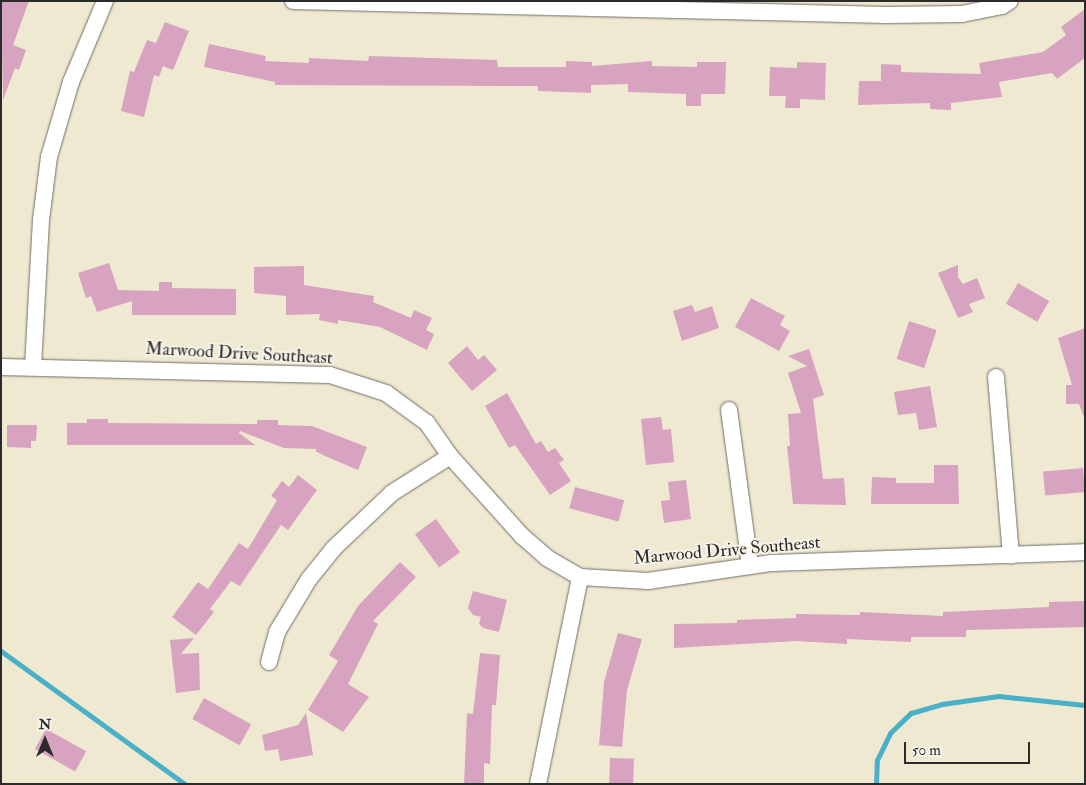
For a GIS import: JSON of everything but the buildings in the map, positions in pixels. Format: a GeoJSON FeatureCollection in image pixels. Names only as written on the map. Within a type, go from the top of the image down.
{"type":"FeatureCollection","features":[{"type":"Feature","properties":{"kind":"street"},"geometry":{"type":"LineString","coordinates":[[33,367],[41,220],[49,157],[71,82],[105,1]]}},
{"type":"Feature","properties":{"kind":"street"},"geometry":{"type":"LineString","coordinates":[[293,1],[808,7],[962,14],[1002,6],[1010,1]]}},
{"type":"Feature","properties":{"kind":"street","name":"Marwood Drive Southeast"},"geometry":{"type":"LineString","coordinates":[[1,367],[330,375],[386,393],[428,423],[450,456],[522,536],[547,558],[580,577],[648,581],[750,566],[1085,552]]}},
{"type":"Feature","properties":{"kind":"street"},"geometry":{"type":"LineString","coordinates":[[996,376],[1011,555]]}},
{"type":"Feature","properties":{"kind":"street"},"geometry":{"type":"LineString","coordinates":[[729,410],[750,566]]}},
{"type":"Feature","properties":{"kind":"street"},"geometry":{"type":"LineString","coordinates":[[269,662],[277,632],[309,579],[333,549],[392,494],[450,456]]}},
{"type":"Feature","properties":{"kind":"street"},"geometry":{"type":"LineString","coordinates":[[538,784],[580,577]]}},
{"type":"Feature","properties":{"kind":"waterway"},"geometry":{"type":"LineString","coordinates":[[1,651],[185,784]]}},
{"type":"Feature","properties":{"kind":"waterway"},"geometry":{"type":"LineString","coordinates":[[876,784],[877,760],[890,733],[911,713],[942,704],[998,696],[1085,705]]}}]}
